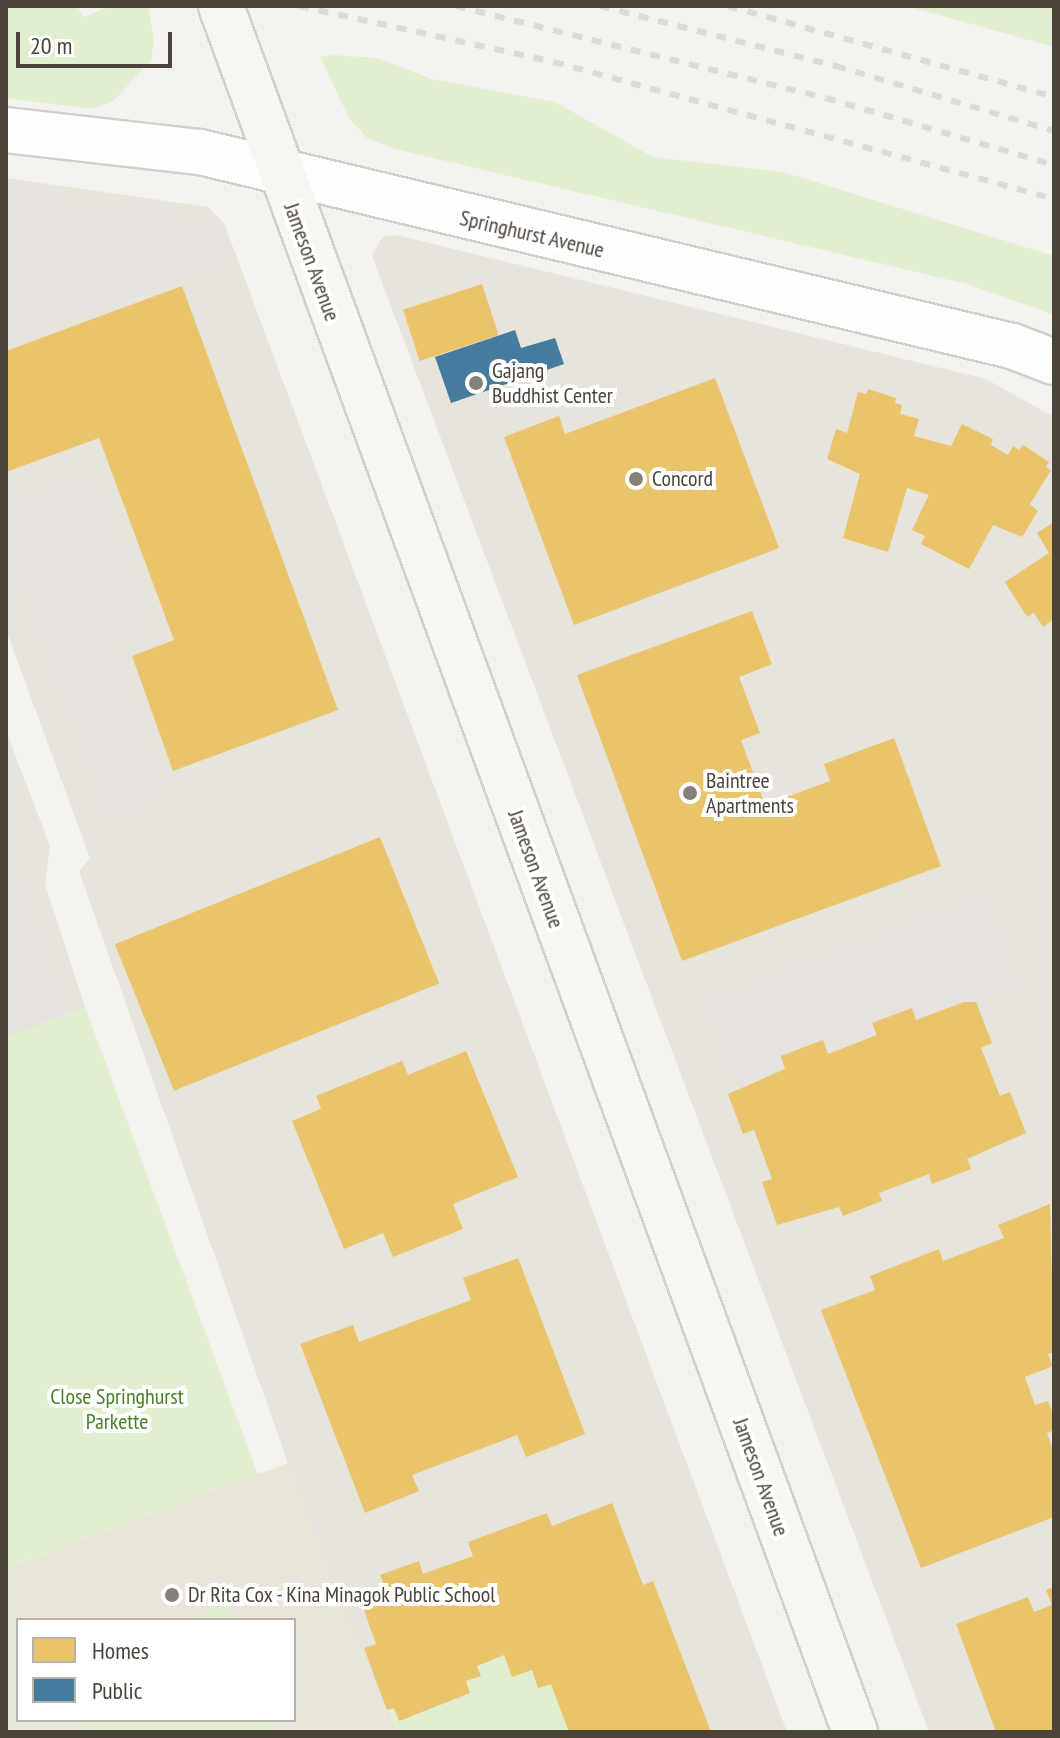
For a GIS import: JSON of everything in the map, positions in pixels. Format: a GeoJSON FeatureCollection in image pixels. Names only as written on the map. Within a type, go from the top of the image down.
{"type":"FeatureCollection","features":[{"type":"Feature","properties":{"kind":"street","name":"Jameson Avenue"},"geometry":{"type":"LineString","coordinates":[[227,23],[278,171],[855,1732]]}},
{"type":"Feature","properties":{"kind":"street","name":"Springhurst Avenue"},"geometry":{"type":"LineString","coordinates":[[6,130],[200,152],[349,192],[997,342],[1054,362]]}},
{"type":"Feature","properties":{"kind":"shaded area"},"geometry":{"type":"Polygon","coordinates":[[[6,178],[208,207],[224,223],[787,1732],[392,1732],[288,1463],[79,871],[90,858],[6,630],[6,178]]]}},
{"type":"Feature","properties":{"kind":"shaded area"},"geometry":{"type":"Polygon","coordinates":[[[6,193],[210,222],[226,263],[6,346],[6,193]]]}},
{"type":"Feature","properties":{"kind":"shaded area"},"geometry":{"type":"Polygon","coordinates":[[[396,235],[986,379],[1054,417],[1054,1732],[929,1732],[372,256],[382,237],[396,235]]]}},
{"type":"Feature","properties":{"kind":"shaded area"},"geometry":{"type":"Polygon","coordinates":[[[95,474],[150,632],[113,645],[167,799],[107,819],[6,531],[6,505],[95,474]]]}},
{"type":"Feature","properties":{"kind":"shaded area"},"geometry":{"type":"Polygon","coordinates":[[[6,731],[50,846],[45,884],[85,1007],[6,1037],[6,731]]]}},
{"type":"Feature","properties":{"kind":"shaded area"},"geometry":{"type":"Polygon","coordinates":[[[6,839],[67,1014],[6,1037],[6,839]]]}},
{"type":"Feature","properties":{"kind":"shaded area"},"geometry":{"type":"Polygon","coordinates":[[[983,898],[1016,983],[916,1020],[912,1008],[877,1035],[738,1087],[704,1004],[983,898]]]}},
{"type":"Feature","properties":{"kind":"shaded area","name":"Dr Rita Cox - Kina Minagok Public School"},"geometry":{"type":"Polygon","coordinates":[[[288,1463],[392,1732],[6,1732],[6,1569],[288,1463]]]}},
{"type":"Feature","properties":{"kind":"green space"},"geometry":{"type":"Polygon","coordinates":[[[6,6],[77,6],[83,17],[112,6],[148,6],[154,40],[151,61],[112,102],[91,109],[6,98],[6,6]]]}},
{"type":"Feature","properties":{"kind":"green space"},"geometry":{"type":"Polygon","coordinates":[[[907,6],[1054,6],[1054,47],[907,6]]]}},
{"type":"Feature","properties":{"kind":"green space"},"geometry":{"type":"Polygon","coordinates":[[[320,57],[377,58],[432,79],[555,102],[653,157],[783,172],[1054,256],[1054,315],[967,284],[395,149],[367,138],[349,118],[320,57]]]}},
{"type":"Feature","properties":{"kind":"green space","name":"Close Springhurst Parkette"},"geometry":{"type":"Polygon","coordinates":[[[85,1007],[258,1475],[6,1569],[6,1037],[85,1007]]]}},
{"type":"Feature","properties":{"kind":"green space"},"geometry":{"type":"Polygon","coordinates":[[[227,1604],[232,1618],[191,1618],[227,1604]]]}},
{"type":"Feature","properties":{"kind":"green space"},"geometry":{"type":"Polygon","coordinates":[[[504,1655],[532,1670],[538,1688],[551,1684],[569,1732],[395,1732],[387,1710],[394,1708],[399,1721],[470,1694],[466,1681],[477,1666],[504,1655]]]}},
{"type":"Feature","properties":{"kind":"green space"},"geometry":{"type":"Polygon","coordinates":[[[84,1722],[270,1722],[270,1732],[84,1732],[84,1722]]]}},
{"type":"Feature","properties":{"kind":"building: Homes"},"geometry":{"type":"Polygon","coordinates":[[[482,284],[499,335],[420,361],[403,310],[482,284]]]}},
{"type":"Feature","properties":{"kind":"building: Homes"},"geometry":{"type":"Polygon","coordinates":[[[182,286],[338,710],[173,771],[132,656],[174,640],[99,438],[6,472],[6,351],[182,286]]]}},
{"type":"Feature","properties":{"kind":"building: Homes","name":"Concord"},"geometry":{"type":"Polygon","coordinates":[[[715,378],[779,548],[574,625],[504,437],[559,416],[565,434],[715,378]]]}},
{"type":"Feature","properties":{"kind":"building: Homes"},"geometry":{"type":"Polygon","coordinates":[[[868,389],[896,398],[895,403],[902,405],[900,414],[919,419],[914,436],[951,446],[962,424],[993,439],[991,445],[1008,455],[1013,446],[1019,450],[1023,445],[1049,462],[1046,467],[1051,470],[1030,504],[1038,511],[1022,537],[993,525],[969,569],[921,544],[925,536],[912,530],[929,495],[907,488],[888,552],[843,538],[860,474],[827,459],[836,429],[847,433],[858,392],[866,394],[868,389]]]}},
{"type":"Feature","properties":{"kind":"building: Homes"},"geometry":{"type":"Polygon","coordinates":[[[1054,522],[1054,619],[1043,627],[1034,613],[1027,617],[1005,582],[1049,553],[1037,533],[1054,522]]]}},
{"type":"Feature","properties":{"kind":"building: Homes","name":"Baintree Apartments"},"geometry":{"type":"Polygon","coordinates":[[[752,611],[772,664],[739,677],[760,733],[741,740],[765,805],[830,781],[824,764],[894,738],[941,866],[682,961],[577,675],[752,611]]]}},
{"type":"Feature","properties":{"kind":"building: Homes"},"geometry":{"type":"Polygon","coordinates":[[[380,837],[439,983],[174,1091],[115,944],[380,837]]]}},
{"type":"Feature","properties":{"kind":"building: Homes"},"geometry":{"type":"Polygon","coordinates":[[[964,1002],[976,1002],[992,1043],[981,1048],[1000,1096],[1010,1092],[1026,1133],[967,1159],[971,1169],[932,1184],[929,1174],[879,1193],[882,1201],[843,1216],[839,1207],[777,1225],[762,1182],[772,1179],[754,1130],[743,1134],[728,1094],[785,1069],[781,1056],[823,1040],[828,1054],[877,1035],[872,1023],[912,1008],[916,1020],[964,1002]]]}},
{"type":"Feature","properties":{"kind":"building: Homes"},"geometry":{"type":"Polygon","coordinates":[[[466,1051],[518,1177],[453,1204],[463,1229],[393,1257],[383,1233],[344,1249],[292,1121],[321,1109],[316,1096],[402,1061],[408,1075],[466,1051]]]}},
{"type":"Feature","properties":{"kind":"building: Homes"},"geometry":{"type":"Polygon","coordinates":[[[1050,1204],[1054,1352],[1048,1354],[1053,1366],[1025,1377],[1035,1405],[1048,1401],[1054,1417],[1054,1430],[1047,1433],[1054,1453],[1054,1517],[921,1568],[821,1310],[875,1290],[870,1276],[939,1249],[943,1261],[1004,1238],[998,1225],[1050,1204]]]}},
{"type":"Feature","properties":{"kind":"building: Homes"},"geometry":{"type":"Polygon","coordinates":[[[518,1258],[585,1434],[526,1457],[517,1435],[412,1475],[419,1491],[365,1513],[300,1344],[353,1325],[359,1342],[471,1300],[463,1278],[518,1258]]]}},
{"type":"Feature","properties":{"kind":"building: Homes"},"geometry":{"type":"Polygon","coordinates":[[[612,1503],[643,1585],[653,1581],[711,1732],[569,1732],[551,1684],[538,1688],[532,1670],[512,1677],[504,1655],[477,1666],[481,1676],[466,1681],[470,1693],[399,1721],[394,1708],[387,1710],[364,1648],[376,1644],[360,1599],[386,1589],[380,1575],[419,1561],[423,1574],[473,1556],[468,1542],[547,1513],[552,1526],[612,1503]]]}},
{"type":"Feature","properties":{"kind":"building: Homes"},"geometry":{"type":"Polygon","coordinates":[[[1054,1587],[1054,1732],[996,1732],[956,1624],[1028,1597],[1034,1612],[1052,1605],[1046,1590],[1054,1587]]]}},
{"type":"Feature","properties":{"kind":"building: Public","name":"Gajang Buddhist Center"},"geometry":{"type":"Polygon","coordinates":[[[515,330],[521,348],[555,338],[564,364],[451,403],[435,357],[515,330]]]}},
{"type":"Feature","properties":{"kind":"railway"},"geometry":{"type":"LineString","coordinates":[[299,6],[554,62],[1054,199]]}},
{"type":"Feature","properties":{"kind":"railway"},"geometry":{"type":"LineString","coordinates":[[456,6],[826,98],[1054,165]]}},
{"type":"Feature","properties":{"kind":"railway"},"geometry":{"type":"LineString","coordinates":[[600,6],[836,66],[1054,131]]}},
{"type":"Feature","properties":{"kind":"railway"},"geometry":{"type":"LineString","coordinates":[[728,6],[1054,97]]}},
{"type":"Feature","properties":{"kind":"place","name":"Gajang Buddhist Center"},"geometry":{"type":"Point","coordinates":[476,383]}},
{"type":"Feature","properties":{"kind":"place","name":"Concord"},"geometry":{"type":"Point","coordinates":[636,479]}},
{"type":"Feature","properties":{"kind":"place","name":"Baintree Apartments"},"geometry":{"type":"Point","coordinates":[690,793]}},
{"type":"Feature","properties":{"kind":"place","name":"Dr Rita Cox - Kina Minagok Public School"},"geometry":{"type":"Point","coordinates":[172,1595]}}]}
